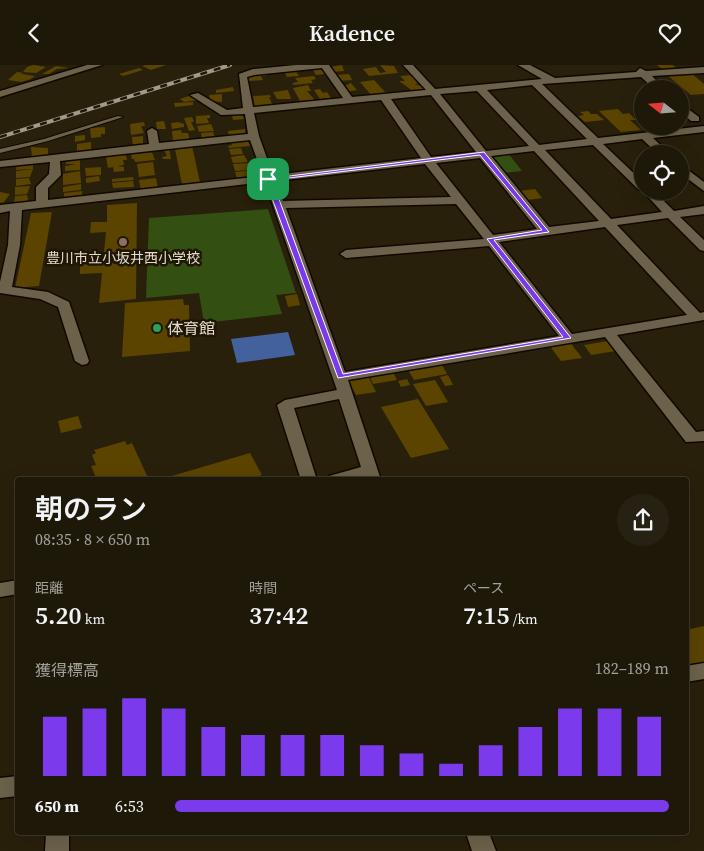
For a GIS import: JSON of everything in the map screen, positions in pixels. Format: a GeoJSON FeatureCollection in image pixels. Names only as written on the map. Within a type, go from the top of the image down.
{"type":"FeatureCollection","features":[{"type":"Feature","properties":{"kind":"street"},"geometry":{"type":"LineString","coordinates":[[73,65],[94,66]]}},
{"type":"Feature","properties":{"kind":"street"},"geometry":{"type":"LineString","coordinates":[[350,101],[324,65],[253,72],[242,76],[254,136],[277,205],[346,393],[371,475],[357,477]]}},
{"type":"Feature","properties":{"kind":"street"},"geometry":{"type":"LineString","coordinates":[[408,65],[433,92],[546,232]]}},
{"type":"Feature","properties":{"kind":"street"},"geometry":{"type":"LineString","coordinates":[[523,65],[556,82]]}},
{"type":"Feature","properties":{"kind":"street"},"geometry":{"type":"LineString","coordinates":[[632,65],[650,80]]}},
{"type":"Feature","properties":{"kind":"street"},"geometry":{"type":"LineString","coordinates":[[0,93],[94,66]]}},
{"type":"Feature","properties":{"kind":"street"},"geometry":{"type":"LineString","coordinates":[[195,95],[225,113],[534,82],[556,82],[704,70]]}},
{"type":"Feature","properties":{"kind":"street"},"geometry":{"type":"LineString","coordinates":[[534,82],[634,179]]}},
{"type":"Feature","properties":{"kind":"street"},"geometry":{"type":"LineString","coordinates":[[480,88],[701,317]]}},
{"type":"Feature","properties":{"kind":"street"},"geometry":{"type":"LineString","coordinates":[[384,97],[428,160],[568,338]]}},
{"type":"Feature","properties":{"kind":"street"},"geometry":{"type":"LineString","coordinates":[[689,130],[704,128],[699,119]]}},
{"type":"Feature","properties":{"kind":"street"},"geometry":{"type":"LineString","coordinates":[[152,131],[154,146]]}},
{"type":"Feature","properties":{"kind":"street"},"geometry":{"type":"LineString","coordinates":[[689,134],[704,140]]}},
{"type":"Feature","properties":{"kind":"street"},"geometry":{"type":"LineString","coordinates":[[0,209],[644,135],[655,145]]}},
{"type":"Feature","properties":{"kind":"street"},"geometry":{"type":"LineString","coordinates":[[0,164],[254,136]]}},
{"type":"Feature","properties":{"kind":"street"},"geometry":{"type":"LineString","coordinates":[[42,205],[42,187],[55,175],[55,158]]}},
{"type":"Feature","properties":{"kind":"street"},"geometry":{"type":"LineString","coordinates":[[689,175],[704,188]]}},
{"type":"Feature","properties":{"kind":"street"},"geometry":{"type":"LineString","coordinates":[[277,205],[460,200]]}},
{"type":"Feature","properties":{"kind":"street"},"geometry":{"type":"LineString","coordinates":[[656,200],[704,247]]}},
{"type":"Feature","properties":{"kind":"street"},"geometry":{"type":"LineString","coordinates":[[16,207],[14,245],[3,289],[43,295],[64,305],[82,361]]}},
{"type":"Feature","properties":{"kind":"street"},"geometry":{"type":"LineString","coordinates":[[346,253],[491,240],[704,210]]}},
{"type":"Feature","properties":{"kind":"street"},"geometry":{"type":"LineString","coordinates":[[340,377],[701,317]]}},
{"type":"Feature","properties":{"kind":"street"},"geometry":{"type":"LineString","coordinates":[[608,332],[692,438],[704,436]]}},
{"type":"Feature","properties":{"kind":"street"},"geometry":{"type":"LineString","coordinates":[[308,477],[285,405],[346,393]]}},
{"type":"Feature","properties":{"kind":"street"},"geometry":{"type":"LineString","coordinates":[[0,590],[15,588]]}},
{"type":"Feature","properties":{"kind":"street"},"geometry":{"type":"LineString","coordinates":[[689,674],[704,671]]}},
{"type":"Feature","properties":{"kind":"street"},"geometry":{"type":"LineString","coordinates":[[0,788],[15,786]]}},
{"type":"Feature","properties":{"kind":"street"},"geometry":{"type":"LineString","coordinates":[[57,851],[58,835]]}},
{"type":"Feature","properties":{"kind":"street"},"geometry":{"type":"LineString","coordinates":[[479,835],[484,851]]}},
{"type":"Feature","properties":{"kind":"lane"},"geometry":{"type":"LineString","coordinates":[[0,151],[46,140],[120,117]]}},
{"type":"Feature","properties":{"kind":"green space"},"geometry":{"type":"Polygon","coordinates":[[[508,153],[522,171],[502,173],[490,158],[492,155],[508,153]]]}},
{"type":"Feature","properties":{"kind":"green space"},"geometry":{"type":"Polygon","coordinates":[[[268,209],[296,293],[276,295],[282,314],[204,323],[199,293],[146,298],[149,218],[268,209]]]}},
{"type":"Feature","properties":{"kind":"water"},"geometry":{"type":"Polygon","coordinates":[[[288,332],[295,355],[237,363],[231,339],[288,332]]]}},
{"type":"Feature","properties":{"kind":"building"},"geometry":{"type":"Polygon","coordinates":[[[33,65],[46,67],[36,73],[23,72],[27,67],[33,65]]]}},
{"type":"Feature","properties":{"kind":"building"},"geometry":{"type":"Polygon","coordinates":[[[166,65],[151,70],[142,66],[166,65]]]}},
{"type":"Feature","properties":{"kind":"building"},"geometry":{"type":"Polygon","coordinates":[[[342,65],[344,71],[333,72],[330,67],[342,65]]]}},
{"type":"Feature","properties":{"kind":"building"},"geometry":{"type":"Polygon","coordinates":[[[380,65],[394,66],[398,73],[369,76],[363,69],[376,67],[380,73],[386,72],[380,65]]]}},
{"type":"Feature","properties":{"kind":"building"},"geometry":{"type":"Polygon","coordinates":[[[657,65],[673,65],[680,71],[665,72],[657,65]]]}},
{"type":"Feature","properties":{"kind":"building"},"geometry":{"type":"Polygon","coordinates":[[[56,66],[69,68],[57,69],[49,74],[42,74],[56,66]]]}},
{"type":"Feature","properties":{"kind":"building"},"geometry":{"type":"Polygon","coordinates":[[[321,67],[325,74],[316,75],[312,68],[321,67]]]}},
{"type":"Feature","properties":{"kind":"building"},"geometry":{"type":"Polygon","coordinates":[[[139,68],[143,70],[123,76],[119,74],[139,68]]]}},
{"type":"Feature","properties":{"kind":"building"},"geometry":{"type":"Polygon","coordinates":[[[295,70],[299,76],[287,77],[284,71],[295,70]]]}},
{"type":"Feature","properties":{"kind":"building"},"geometry":{"type":"Polygon","coordinates":[[[17,72],[23,73],[15,79],[22,74],[35,76],[29,80],[20,79],[28,80],[21,82],[8,80],[17,72]]]}},
{"type":"Feature","properties":{"kind":"building"},"geometry":{"type":"Polygon","coordinates":[[[264,72],[266,76],[261,76],[263,80],[249,81],[249,75],[264,72]]]}},
{"type":"Feature","properties":{"kind":"building"},"geometry":{"type":"Polygon","coordinates":[[[691,73],[704,84],[704,94],[691,95],[689,93],[689,80],[673,80],[667,75],[691,73]]]}},
{"type":"Feature","properties":{"kind":"building"},"geometry":{"type":"Polygon","coordinates":[[[349,74],[352,80],[340,81],[336,75],[349,74]]]}},
{"type":"Feature","properties":{"kind":"building"},"geometry":{"type":"Polygon","coordinates":[[[412,75],[419,83],[415,84],[424,87],[426,91],[414,92],[399,81],[405,81],[400,76],[412,75]]]}},
{"type":"Feature","properties":{"kind":"building"},"geometry":{"type":"Polygon","coordinates":[[[314,76],[316,79],[311,80],[313,83],[294,85],[292,83],[298,82],[295,78],[314,76]]]}},
{"type":"Feature","properties":{"kind":"building"},"geometry":{"type":"Polygon","coordinates":[[[374,80],[386,93],[371,95],[360,82],[374,80]]]}},
{"type":"Feature","properties":{"kind":"building"},"geometry":{"type":"Polygon","coordinates":[[[351,83],[357,90],[347,92],[343,87],[351,83]]]}},
{"type":"Feature","properties":{"kind":"building"},"geometry":{"type":"Polygon","coordinates":[[[308,85],[311,91],[307,91],[315,100],[300,101],[293,88],[308,85]]]}},
{"type":"Feature","properties":{"kind":"building"},"geometry":{"type":"Polygon","coordinates":[[[233,87],[234,91],[216,93],[216,90],[233,87]]]}},
{"type":"Feature","properties":{"kind":"building"},"geometry":{"type":"Polygon","coordinates":[[[320,89],[323,93],[327,92],[331,98],[320,99],[314,90],[320,89]]]}},
{"type":"Feature","properties":{"kind":"building"},"geometry":{"type":"Polygon","coordinates":[[[288,90],[291,99],[277,99],[273,92],[288,90]]]}},
{"type":"Feature","properties":{"kind":"building"},"geometry":{"type":"Polygon","coordinates":[[[222,94],[222,102],[210,101],[209,95],[222,94]]]}},
{"type":"Feature","properties":{"kind":"building"},"geometry":{"type":"Polygon","coordinates":[[[270,95],[273,106],[255,108],[253,96],[270,95]]]}},
{"type":"Feature","properties":{"kind":"building"},"geometry":{"type":"Polygon","coordinates":[[[194,96],[200,100],[184,102],[180,99],[194,96]]]}},
{"type":"Feature","properties":{"kind":"building"},"geometry":{"type":"Polygon","coordinates":[[[193,102],[193,105],[175,107],[174,103],[193,102]]]}},
{"type":"Feature","properties":{"kind":"building"},"geometry":{"type":"Polygon","coordinates":[[[618,109],[623,114],[629,113],[634,118],[634,120],[630,120],[634,124],[634,131],[621,132],[599,111],[618,109]]]}},
{"type":"Feature","properties":{"kind":"building"},"geometry":{"type":"Polygon","coordinates":[[[588,111],[591,114],[597,114],[604,120],[585,122],[578,116],[584,115],[580,112],[588,111]]]}},
{"type":"Feature","properties":{"kind":"building"},"geometry":{"type":"Polygon","coordinates":[[[242,114],[244,119],[233,120],[232,115],[242,114]]]}},
{"type":"Feature","properties":{"kind":"building"},"geometry":{"type":"Polygon","coordinates":[[[210,115],[210,118],[207,118],[209,123],[196,124],[196,116],[210,115]]]}},
{"type":"Feature","properties":{"kind":"building"},"geometry":{"type":"Polygon","coordinates":[[[192,117],[194,122],[191,122],[195,130],[189,131],[184,118],[192,117]]]}},
{"type":"Feature","properties":{"kind":"building"},"geometry":{"type":"Polygon","coordinates":[[[164,121],[166,129],[157,129],[156,122],[164,121]]]}},
{"type":"Feature","properties":{"kind":"building"},"geometry":{"type":"Polygon","coordinates":[[[144,122],[145,126],[141,126],[144,133],[131,135],[130,124],[144,122]]]}},
{"type":"Feature","properties":{"kind":"building"},"geometry":{"type":"Polygon","coordinates":[[[178,122],[184,124],[184,127],[172,129],[171,123],[178,122]]]}},
{"type":"Feature","properties":{"kind":"building"},"geometry":{"type":"Polygon","coordinates":[[[211,124],[214,131],[199,132],[197,126],[211,124]]]}},
{"type":"Feature","properties":{"kind":"building"},"geometry":{"type":"Polygon","coordinates":[[[105,127],[105,134],[101,134],[101,137],[91,138],[90,128],[105,127]]]}},
{"type":"Feature","properties":{"kind":"building"},"geometry":{"type":"Polygon","coordinates":[[[245,129],[245,135],[229,137],[228,131],[245,129]]]}},
{"type":"Feature","properties":{"kind":"building"},"geometry":{"type":"Polygon","coordinates":[[[181,130],[182,133],[188,133],[190,141],[173,141],[172,131],[181,130]]]}},
{"type":"Feature","properties":{"kind":"building"},"geometry":{"type":"Polygon","coordinates":[[[213,132],[215,138],[202,140],[201,133],[213,132]]]}},
{"type":"Feature","properties":{"kind":"building"},"geometry":{"type":"Polygon","coordinates":[[[85,135],[85,140],[75,142],[75,136],[85,135]]]}},
{"type":"Feature","properties":{"kind":"building"},"geometry":{"type":"Polygon","coordinates":[[[143,136],[143,144],[146,146],[133,147],[132,137],[143,136]]]}},
{"type":"Feature","properties":{"kind":"building"},"geometry":{"type":"Polygon","coordinates":[[[247,139],[250,146],[229,148],[228,146],[232,145],[230,141],[247,139]]]}},
{"type":"Feature","properties":{"kind":"building"},"geometry":{"type":"Polygon","coordinates":[[[91,142],[91,150],[77,151],[77,144],[91,142]]]}},
{"type":"Feature","properties":{"kind":"building"},"geometry":{"type":"Polygon","coordinates":[[[192,146],[200,182],[182,184],[175,149],[192,146]]]}},
{"type":"Feature","properties":{"kind":"building"},"geometry":{"type":"Polygon","coordinates":[[[31,147],[48,148],[48,156],[32,158],[31,147]]]}},
{"type":"Feature","properties":{"kind":"building"},"geometry":{"type":"Polygon","coordinates":[[[169,147],[171,159],[163,159],[162,157],[167,156],[163,148],[169,147]]]}},
{"type":"Feature","properties":{"kind":"building"},"geometry":{"type":"Polygon","coordinates":[[[156,148],[157,152],[152,152],[155,160],[135,162],[132,159],[130,151],[156,148]]]}},
{"type":"Feature","properties":{"kind":"building"},"geometry":{"type":"Polygon","coordinates":[[[241,148],[243,154],[231,155],[229,149],[241,148]]]}},
{"type":"Feature","properties":{"kind":"building"},"geometry":{"type":"Polygon","coordinates":[[[125,153],[127,160],[123,160],[124,165],[118,166],[124,167],[124,171],[114,172],[113,167],[108,168],[106,157],[111,157],[110,154],[125,153]]]}},
{"type":"Feature","properties":{"kind":"building"},"geometry":{"type":"Polygon","coordinates":[[[244,155],[248,162],[233,163],[231,157],[244,155]]]}},
{"type":"Feature","properties":{"kind":"building"},"geometry":{"type":"Polygon","coordinates":[[[80,157],[80,170],[65,171],[65,166],[76,164],[66,164],[66,158],[80,157]]]}},
{"type":"Feature","properties":{"kind":"building"},"geometry":{"type":"Polygon","coordinates":[[[153,162],[155,175],[139,177],[137,164],[153,162]]]}},
{"type":"Feature","properties":{"kind":"building"},"geometry":{"type":"Polygon","coordinates":[[[250,163],[251,167],[248,167],[249,170],[235,171],[233,164],[250,163]]]}},
{"type":"Feature","properties":{"kind":"building"},"geometry":{"type":"Polygon","coordinates":[[[17,164],[33,164],[33,169],[16,170],[17,164]]]}},
{"type":"Feature","properties":{"kind":"building"},"geometry":{"type":"Polygon","coordinates":[[[101,167],[101,175],[86,176],[85,168],[101,167]]]}},
{"type":"Feature","properties":{"kind":"building"},"geometry":{"type":"Polygon","coordinates":[[[33,169],[30,177],[16,178],[16,171],[33,169]]]}},
{"type":"Feature","properties":{"kind":"building"},"geometry":{"type":"Polygon","coordinates":[[[254,170],[256,177],[237,179],[235,172],[254,170]]]}},
{"type":"Feature","properties":{"kind":"building"},"geometry":{"type":"Polygon","coordinates":[[[80,171],[81,183],[63,185],[63,174],[80,171]]]}},
{"type":"Feature","properties":{"kind":"building"},"geometry":{"type":"Polygon","coordinates":[[[99,176],[100,181],[86,183],[86,178],[99,176]]]}},
{"type":"Feature","properties":{"kind":"building"},"geometry":{"type":"Polygon","coordinates":[[[133,177],[134,180],[112,182],[112,179],[133,177]]]}},
{"type":"Feature","properties":{"kind":"building"},"geometry":{"type":"Polygon","coordinates":[[[29,178],[31,184],[16,186],[16,179],[29,178]]]}},
{"type":"Feature","properties":{"kind":"building"},"geometry":{"type":"Polygon","coordinates":[[[156,178],[158,188],[141,190],[139,180],[156,178]]]}},
{"type":"Feature","properties":{"kind":"building"},"geometry":{"type":"Polygon","coordinates":[[[133,181],[134,187],[113,188],[112,183],[133,181]]]}},
{"type":"Feature","properties":{"kind":"building"},"geometry":{"type":"Polygon","coordinates":[[[81,184],[81,190],[63,192],[63,187],[81,184]]]}},
{"type":"Feature","properties":{"kind":"building"},"geometry":{"type":"Polygon","coordinates":[[[30,186],[27,194],[15,195],[15,187],[30,186]]]}},
{"type":"Feature","properties":{"kind":"building"},"geometry":{"type":"Polygon","coordinates":[[[535,189],[542,198],[527,200],[519,191],[535,189]]]}},
{"type":"Feature","properties":{"kind":"building"},"geometry":{"type":"Polygon","coordinates":[[[82,191],[82,198],[64,198],[64,193],[82,191]]]}},
{"type":"Feature","properties":{"kind":"building"},"geometry":{"type":"Polygon","coordinates":[[[0,192],[10,194],[4,202],[0,203],[0,192]]]}},
{"type":"Feature","properties":{"kind":"building"},"geometry":{"type":"Polygon","coordinates":[[[27,195],[29,203],[14,204],[15,196],[27,195]]]}},
{"type":"Feature","properties":{"kind":"building"},"geometry":{"type":"Polygon","coordinates":[[[137,203],[136,299],[99,303],[102,273],[80,274],[80,264],[103,262],[106,232],[90,233],[91,222],[107,222],[107,205],[137,203]]]}},
{"type":"Feature","properties":{"kind":"building"},"geometry":{"type":"Polygon","coordinates":[[[52,212],[39,286],[15,288],[31,213],[52,212]]]}},
{"type":"Feature","properties":{"kind":"building"},"geometry":{"type":"Polygon","coordinates":[[[297,294],[300,305],[288,307],[285,296],[297,294]]]}},
{"type":"Feature","properties":{"kind":"building","name":"体育館"},"geometry":{"type":"Polygon","coordinates":[[[183,299],[184,305],[189,305],[190,351],[122,357],[125,303],[183,299]]]}},
{"type":"Feature","properties":{"kind":"building"},"geometry":{"type":"Polygon","coordinates":[[[608,341],[616,351],[591,355],[584,345],[608,341]]]}},
{"type":"Feature","properties":{"kind":"building"},"geometry":{"type":"Polygon","coordinates":[[[570,342],[582,358],[561,361],[549,345],[570,342]]]}},
{"type":"Feature","properties":{"kind":"building"},"geometry":{"type":"Polygon","coordinates":[[[441,363],[447,374],[414,380],[408,370],[441,363]]]}},
{"type":"Feature","properties":{"kind":"building"},"geometry":{"type":"Polygon","coordinates":[[[393,372],[397,380],[373,384],[369,375],[393,372]]]}},
{"type":"Feature","properties":{"kind":"building"},"geometry":{"type":"Polygon","coordinates":[[[448,375],[453,385],[445,386],[440,377],[448,375]]]}},
{"type":"Feature","properties":{"kind":"building"},"geometry":{"type":"Polygon","coordinates":[[[368,376],[376,392],[356,395],[348,379],[368,376]]]}},
{"type":"Feature","properties":{"kind":"building"},"geometry":{"type":"Polygon","coordinates":[[[407,379],[410,385],[401,387],[398,381],[407,379]]]}},
{"type":"Feature","properties":{"kind":"building"},"geometry":{"type":"Polygon","coordinates":[[[435,380],[448,402],[426,406],[413,384],[435,380]]]}},
{"type":"Feature","properties":{"kind":"building"},"geometry":{"type":"Polygon","coordinates":[[[418,399],[449,449],[411,458],[381,407],[418,399]]]}},
{"type":"Feature","properties":{"kind":"building"},"geometry":{"type":"Polygon","coordinates":[[[78,416],[82,428],[61,433],[58,421],[78,416]]]}},
{"type":"Feature","properties":{"kind":"building"},"geometry":{"type":"Polygon","coordinates":[[[125,441],[127,445],[132,443],[148,477],[96,477],[91,466],[96,465],[92,455],[96,453],[94,450],[125,441]]]}},
{"type":"Feature","properties":{"kind":"building"},"geometry":{"type":"Polygon","coordinates":[[[250,453],[262,475],[255,477],[168,477],[250,453]]]}},
{"type":"Feature","properties":{"kind":"building"},"geometry":{"type":"Polygon","coordinates":[[[704,626],[704,668],[689,670],[689,629],[704,626]]]}},
{"type":"Feature","properties":{"kind":"railway"},"geometry":{"type":"LineString","coordinates":[[0,137],[230,65]]}},
{"type":"Feature","properties":{"kind":"place","name":"豊川市立小坂井西小学校"},"geometry":{"type":"Point","coordinates":[123,242]}},
{"type":"Feature","properties":{"kind":"place","name":"体育館"},"geometry":{"type":"Point","coordinates":[157,328]}},
{"type":"Feature","properties":{"kind":"route"},"geometry":{"type":"LineString","coordinates":[[482,153],[546,232],[490,239],[568,338],[340,377],[268,179],[482,153]]}}]}
